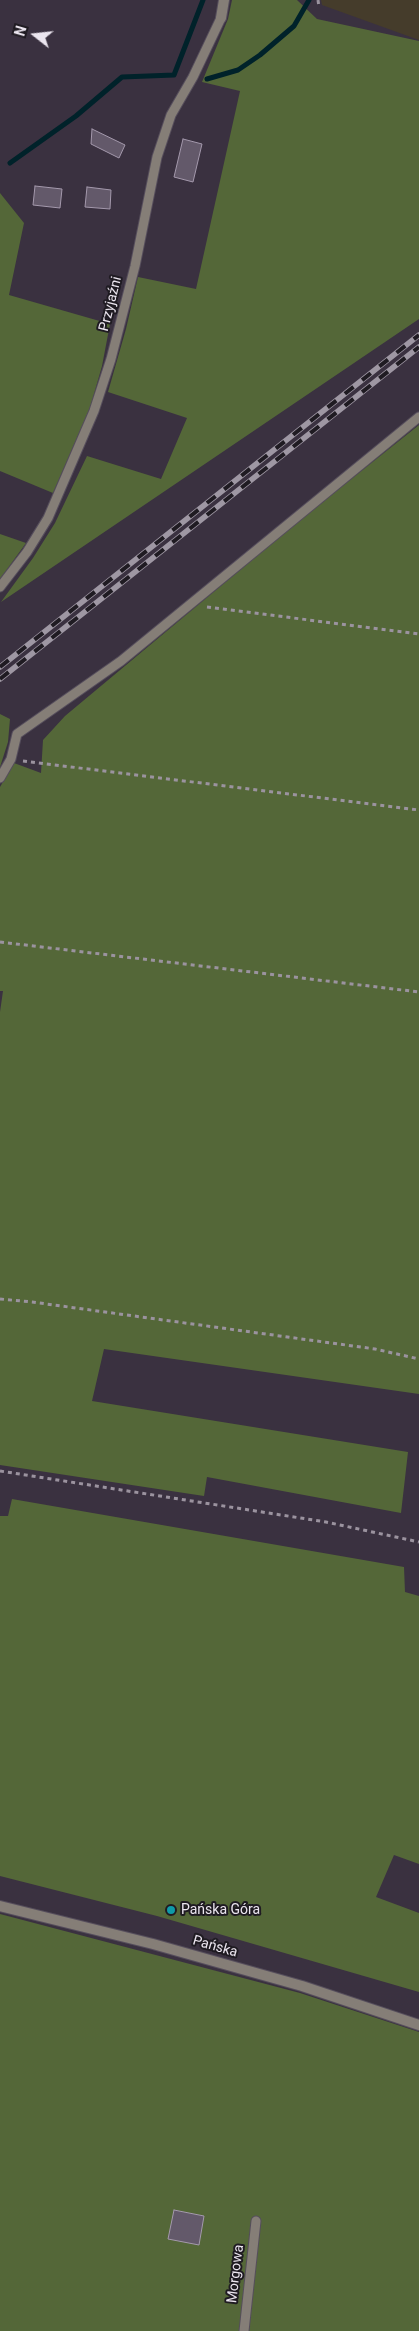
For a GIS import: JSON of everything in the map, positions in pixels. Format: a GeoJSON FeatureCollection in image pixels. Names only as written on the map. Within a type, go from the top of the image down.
{"type":"FeatureCollection","features":[{"type":"Feature","properties":{"kind":"street"},"geometry":{"type":"LineString","coordinates":[[221,18],[224,0]]}},
{"type":"Feature","properties":{"kind":"street","name":"Pańska"},"geometry":{"type":"LineString","coordinates":[[0,1906],[153,1944],[302,1986],[419,2024]]}},
{"type":"Feature","properties":{"kind":"lane","name":"Przyjaźni"},"geometry":{"type":"LineString","coordinates":[[0,587],[27,552],[48,518],[94,411],[111,359],[132,275],[157,157],[171,115],[193,77],[221,18]]}},
{"type":"Feature","properties":{"kind":"lane"},"geometry":{"type":"LineString","coordinates":[[0,778],[11,760],[17,734],[121,661],[419,417]]}},
{"type":"Feature","properties":{"kind":"lane","name":"Morgowa"},"geometry":{"type":"LineString","coordinates":[[244,2331],[256,2221]]}},
{"type":"Feature","properties":{"kind":"path"},"geometry":{"type":"LineString","coordinates":[[318,0],[319,7]]}},
{"type":"Feature","properties":{"kind":"path"},"geometry":{"type":"LineString","coordinates":[[189,605],[419,634]]}},
{"type":"Feature","properties":{"kind":"path"},"geometry":{"type":"LineString","coordinates":[[11,760],[419,810]]}},
{"type":"Feature","properties":{"kind":"path"},"geometry":{"type":"LineString","coordinates":[[0,942],[419,992]]}},
{"type":"Feature","properties":{"kind":"path"},"geometry":{"type":"LineString","coordinates":[[0,1299],[375,1349],[419,1359]]}},
{"type":"Feature","properties":{"kind":"path"},"geometry":{"type":"LineString","coordinates":[[0,1470],[326,1522],[419,1542]]}},
{"type":"Feature","properties":{"kind":"shaded area"},"geometry":{"type":"Polygon","coordinates":[[[321,0],[419,0],[419,40],[322,5],[321,0]]]}},
{"type":"Feature","properties":{"kind":"green space"},"geometry":{"type":"Polygon","coordinates":[[[232,0],[297,0],[317,19],[419,41],[419,319],[1,602],[33,558],[55,523],[87,456],[161,479],[187,418],[108,392],[126,329],[138,277],[196,289],[240,91],[202,82],[228,19],[232,0]]]}},
{"type":"Feature","properties":{"kind":"green space"},"geometry":{"type":"Polygon","coordinates":[[[0,193],[24,223],[9,295],[110,324],[102,366],[90,408],[53,493],[0,471],[0,193]]]}},
{"type":"Feature","properties":{"kind":"green space"},"geometry":{"type":"Polygon","coordinates":[[[419,425],[419,1394],[104,1349],[92,1401],[408,1452],[401,1513],[207,1477],[204,1496],[0,1465],[0,1012],[3,991],[0,991],[0,787],[14,763],[41,773],[43,740],[65,716],[301,519],[419,425]]]}},
{"type":"Feature","properties":{"kind":"green space"},"geometry":{"type":"Polygon","coordinates":[[[0,534],[26,543],[0,579],[0,534]]]}},
{"type":"Feature","properties":{"kind":"green space"},"geometry":{"type":"Polygon","coordinates":[[[0,714],[10,719],[8,742],[0,767],[0,714]]]}},
{"type":"Feature","properties":{"kind":"green space"},"geometry":{"type":"Polygon","coordinates":[[[12,1499],[404,1567],[405,1592],[419,1596],[419,1864],[394,1855],[376,1897],[419,1913],[419,1992],[157,1916],[0,1876],[0,1516],[8,1516],[12,1499]]]}},
{"type":"Feature","properties":{"kind":"green space"},"geometry":{"type":"Polygon","coordinates":[[[0,1914],[300,1993],[419,2032],[419,2331],[0,2331],[0,1914]]]}},
{"type":"Feature","properties":{"kind":"building"},"geometry":{"type":"Polygon","coordinates":[[[92,129],[125,145],[119,158],[91,144],[92,129]]]}},
{"type":"Feature","properties":{"kind":"building"},"geometry":{"type":"Polygon","coordinates":[[[183,139],[202,144],[193,182],[174,177],[183,139]]]}},
{"type":"Feature","properties":{"kind":"building"},"geometry":{"type":"Polygon","coordinates":[[[35,186],[62,189],[60,208],[33,205],[35,186]]]}},
{"type":"Feature","properties":{"kind":"building"},"geometry":{"type":"Polygon","coordinates":[[[87,187],[111,190],[110,209],[85,207],[87,187]]]}},
{"type":"Feature","properties":{"kind":"building"},"geometry":{"type":"Polygon","coordinates":[[[174,2210],[204,2216],[199,2245],[168,2239],[174,2210]]]}},
{"type":"Feature","properties":{"kind":"waterway"},"geometry":{"type":"LineString","coordinates":[[10,163],[76,116],[122,77],[174,75],[203,0]]}},
{"type":"Feature","properties":{"kind":"waterway"},"geometry":{"type":"LineString","coordinates":[[207,79],[238,70],[260,55],[294,26],[309,0]]}},
{"type":"Feature","properties":{"kind":"railway"},"geometry":{"type":"LineString","coordinates":[[0,667],[419,335]]}},
{"type":"Feature","properties":{"kind":"railway"},"geometry":{"type":"LineString","coordinates":[[0,679],[419,347]]}},
{"type":"Feature","properties":{"kind":"place","name":"Pańska Góra"},"geometry":{"type":"Point","coordinates":[171,1910]}}]}
